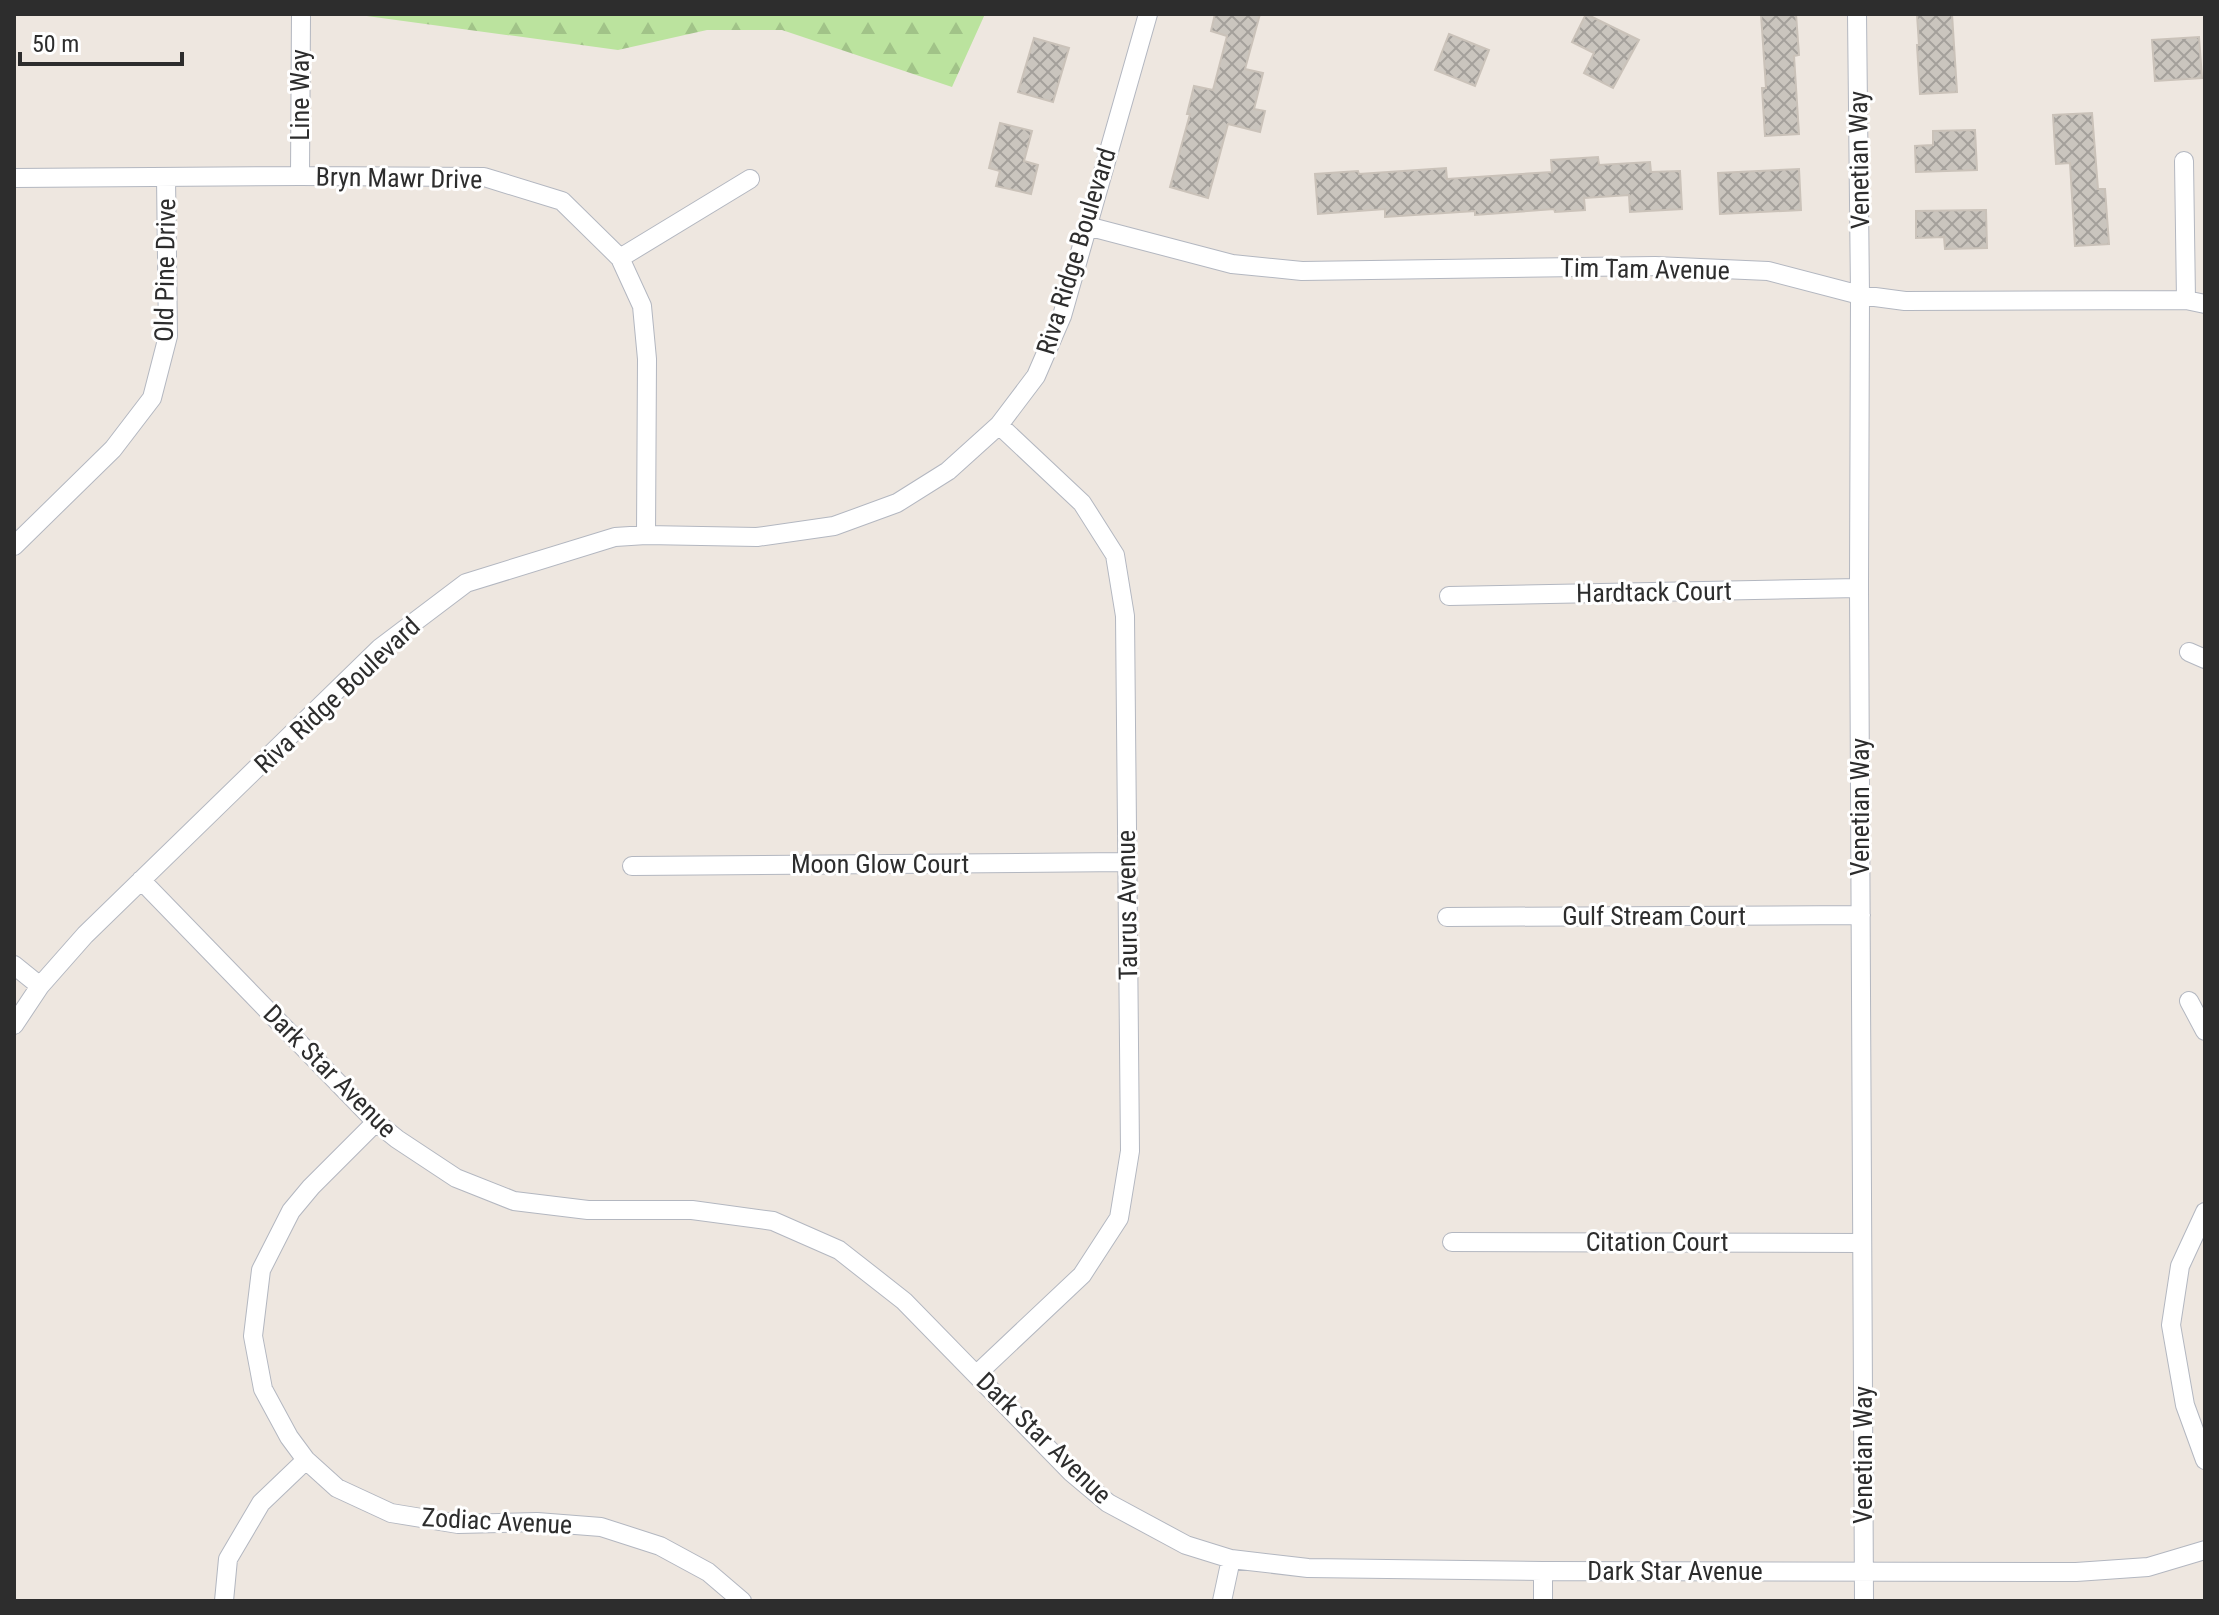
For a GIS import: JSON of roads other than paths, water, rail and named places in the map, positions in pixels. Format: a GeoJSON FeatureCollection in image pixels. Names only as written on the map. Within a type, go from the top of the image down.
{"type":"FeatureCollection","features":[{"type":"Feature","properties":{"kind":"street","name":"Line Way"},"geometry":{"type":"LineString","coordinates":[[300,176],[301,14]]}},
{"type":"Feature","properties":{"kind":"street","name":"Riva Ridge Boulevard"},"geometry":{"type":"LineString","coordinates":[[14,1025],[40,986],[85,935],[141,880],[380,648],[466,583],[615,537],[757,537],[834,526],[897,503],[948,471],[999,425],[1036,376],[1062,316],[1148,14]]}},
{"type":"Feature","properties":{"kind":"street","name":"Venetian Way"},"geometry":{"type":"LineString","coordinates":[[1857,14],[1864,1601]]}},
{"type":"Feature","properties":{"kind":"street"},"geometry":{"type":"LineString","coordinates":[[2184,161],[2186,300]]}},
{"type":"Feature","properties":{"kind":"street","name":"Old Pine Drive"},"geometry":{"type":"LineString","coordinates":[[14,546],[113,449],[152,398],[168,336],[166,177]]}},
{"type":"Feature","properties":{"kind":"street","name":"Bryn Mawr Drive"},"geometry":{"type":"LineString","coordinates":[[14,178],[484,177],[562,201],[620,258],[642,306],[647,359],[646,535]]}},
{"type":"Feature","properties":{"kind":"street"},"geometry":{"type":"LineString","coordinates":[[620,258],[750,179]]}},
{"type":"Feature","properties":{"kind":"street","name":"Tim Tam Avenue"},"geometry":{"type":"LineString","coordinates":[[1087,226],[1232,264],[1302,271],[1655,266],[1768,271],[1860,295],[1905,301],[2186,300],[2205,304]]}},
{"type":"Feature","properties":{"kind":"street","name":"Taurus Avenue"},"geometry":{"type":"LineString","coordinates":[[977,1374],[1082,1275],[1119,1218],[1130,1151],[1125,616],[1115,555],[1082,503],[999,425]]}},
{"type":"Feature","properties":{"kind":"street","name":"Hardtack Court"},"geometry":{"type":"LineString","coordinates":[[1449,596],[1859,588]]}},
{"type":"Feature","properties":{"kind":"street","name":"Moon Glow Court"},"geometry":{"type":"LineString","coordinates":[[632,866],[1127,862]]}},
{"type":"Feature","properties":{"kind":"street","name":"Dark Star Avenue"},"geometry":{"type":"LineString","coordinates":[[141,880],[376,1122],[456,1178],[514,1201],[588,1210],[692,1210],[773,1221],[839,1250],[904,1301],[1071,1472],[1108,1503],[1186,1545],[1231,1559],[1308,1568],[1543,1571],[2076,1572],[2148,1567],[2205,1550]]}},
{"type":"Feature","properties":{"kind":"street","name":"Gulf Stream Court"},"geometry":{"type":"LineString","coordinates":[[1447,917],[1861,915]]}},
{"type":"Feature","properties":{"kind":"street"},"geometry":{"type":"LineString","coordinates":[[14,965],[40,986]]}},
{"type":"Feature","properties":{"kind":"street"},"geometry":{"type":"LineString","coordinates":[[2189,1001],[2205,1031]]}},
{"type":"Feature","properties":{"kind":"street","name":"Zodiac Avenue"},"geometry":{"type":"LineString","coordinates":[[376,1122],[291,1211],[261,1270],[253,1336],[263,1389],[289,1437],[306,1460],[337,1488],[391,1513],[458,1524],[537,1522],[601,1527],[660,1546],[708,1572],[742,1601]]}},
{"type":"Feature","properties":{"kind":"street"},"geometry":{"type":"LineString","coordinates":[[2205,1212],[2180,1266],[2171,1325],[2185,1405],[2205,1460]]}},
{"type":"Feature","properties":{"kind":"street","name":"Citation Court"},"geometry":{"type":"LineString","coordinates":[[1452,1242],[1862,1243]]}},
{"type":"Feature","properties":{"kind":"street"},"geometry":{"type":"LineString","coordinates":[[224,1601],[228,1559],[254,1514],[261,1503],[306,1460]]}},
{"type":"Feature","properties":{"kind":"street"},"geometry":{"type":"LineString","coordinates":[[1222,1601],[1231,1559]]}},
{"type":"Feature","properties":{"kind":"street"},"geometry":{"type":"LineString","coordinates":[[1543,1571],[1543,1601]]}}]}
